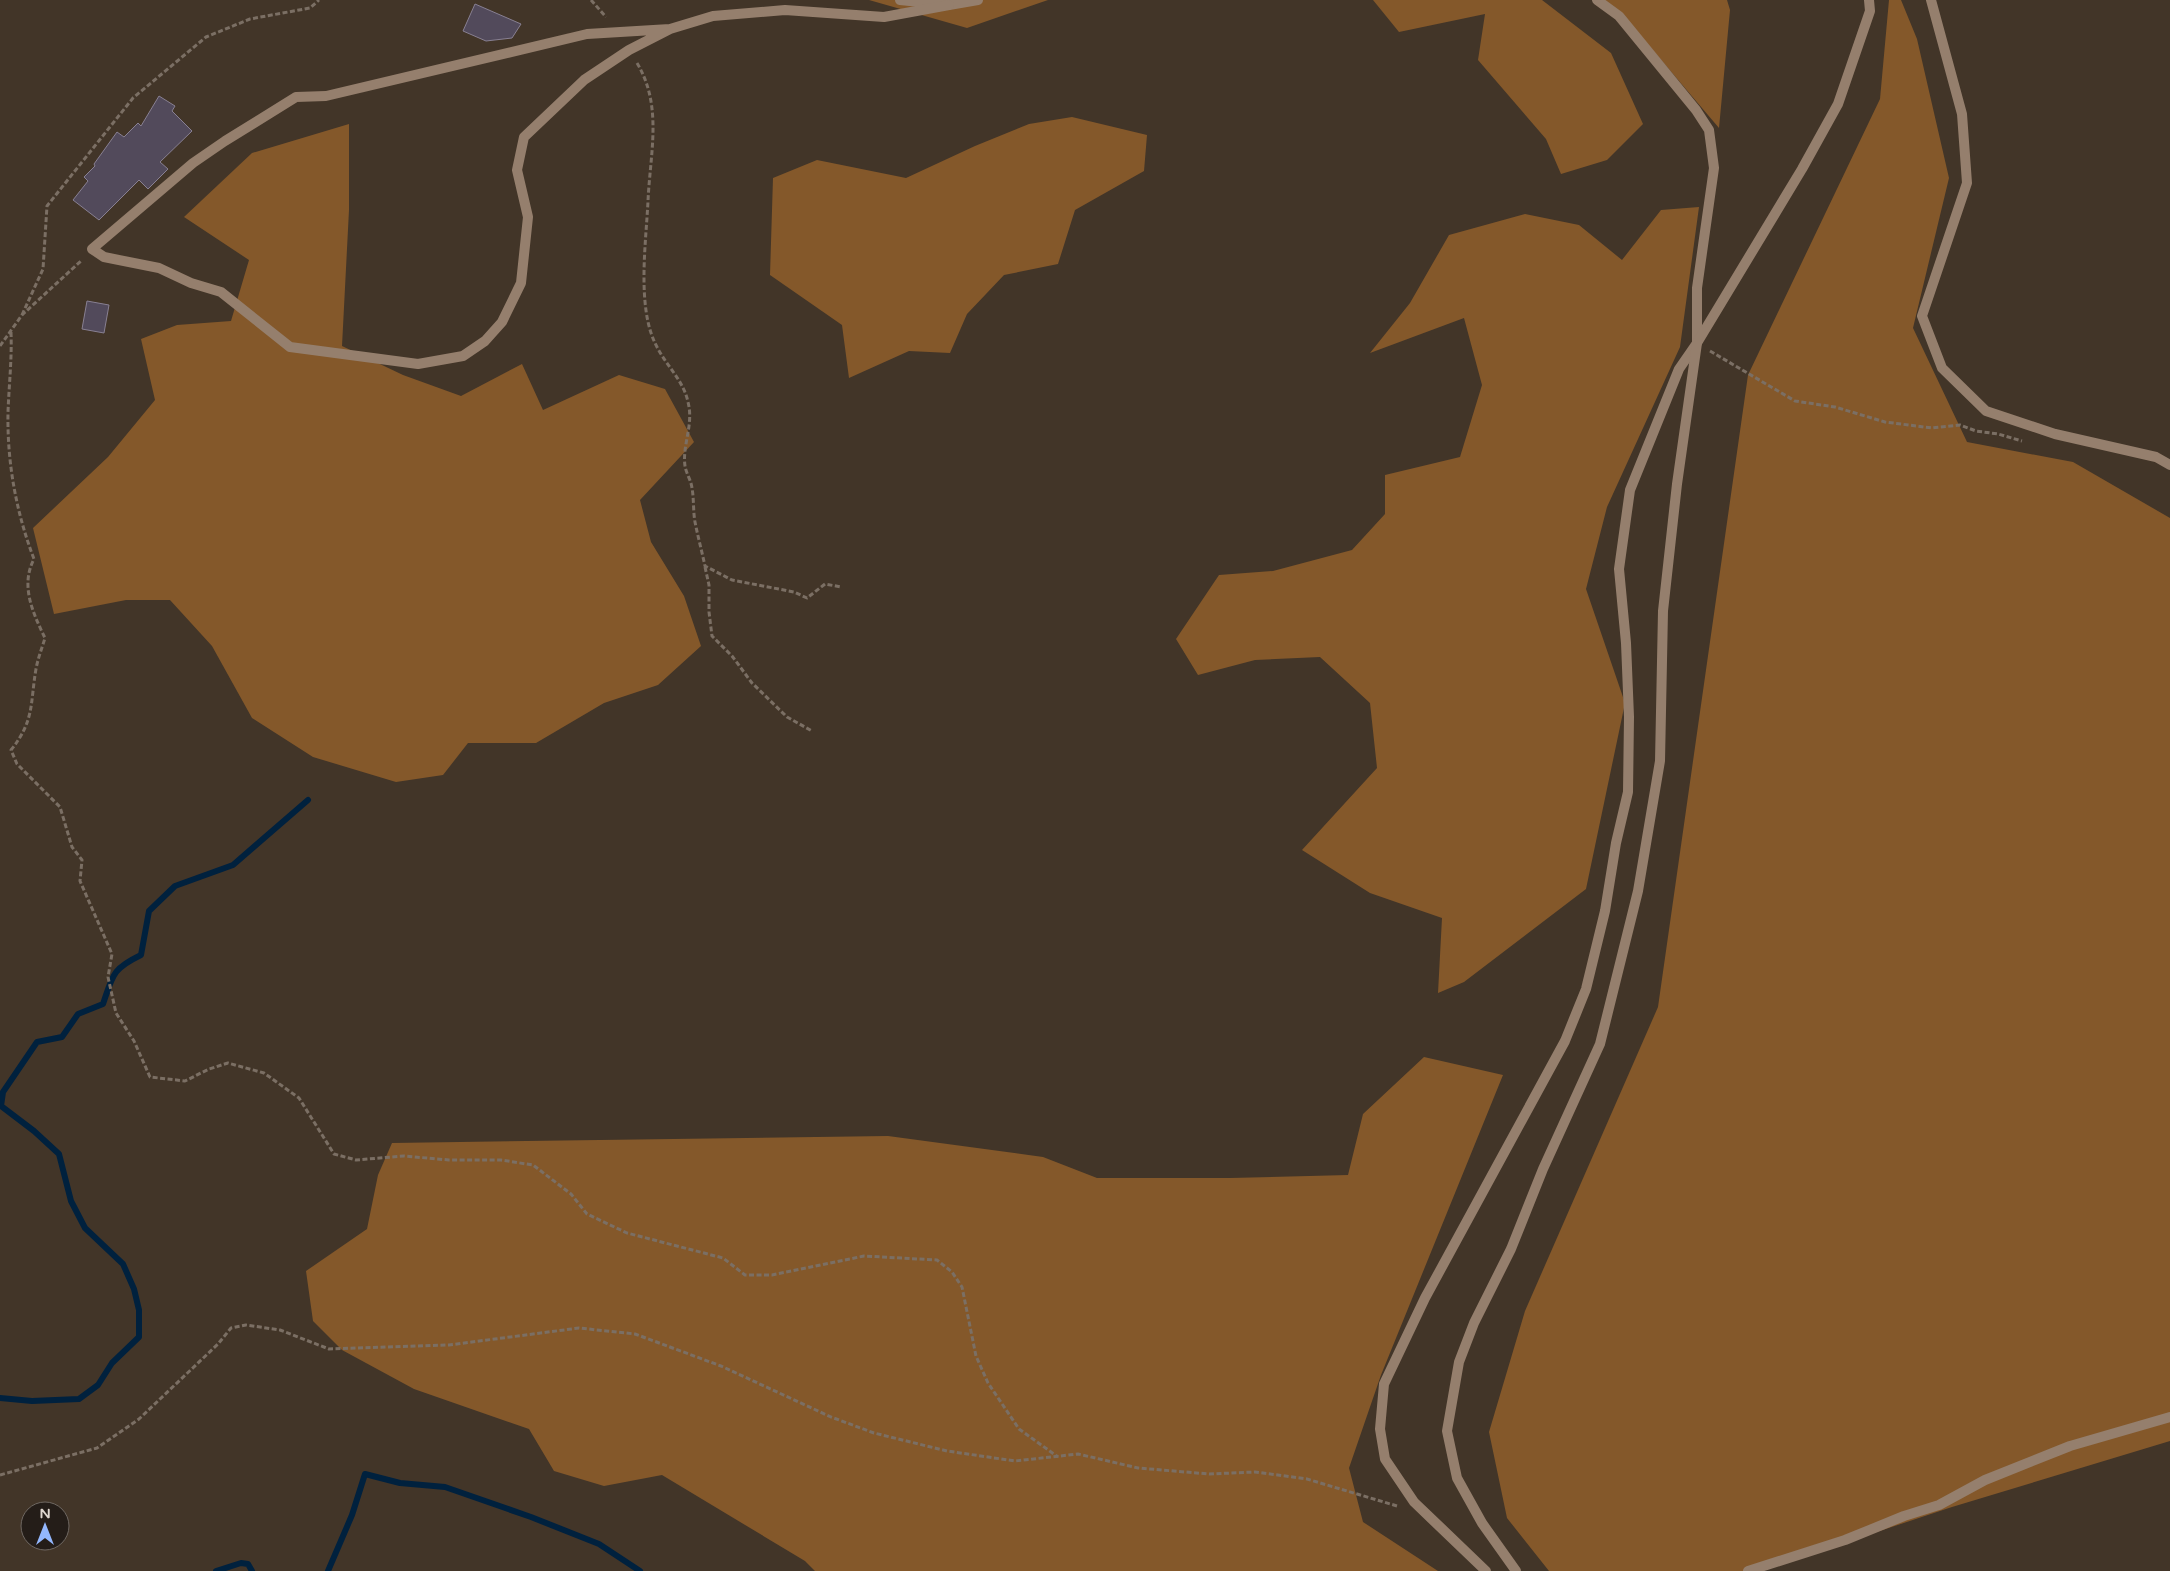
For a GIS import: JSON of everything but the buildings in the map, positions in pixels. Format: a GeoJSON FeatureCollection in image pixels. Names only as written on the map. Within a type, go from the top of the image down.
{"type":"FeatureCollection","features":[{"type":"Feature","properties":{"kind":"street"},"geometry":{"type":"LineString","coordinates":[[900,0],[949,5]]}},
{"type":"Feature","properties":{"kind":"street"},"geometry":{"type":"LineString","coordinates":[[670,29],[587,34],[326,96],[296,97],[193,163],[92,249],[104,257],[159,268],[191,283],[221,292],[290,346],[418,364],[463,356],[485,341],[502,322],[521,283],[528,217],[517,170],[524,137],[584,80],[629,50],[670,29],[713,16],[742,12],[803,10],[884,17],[978,0]]}},
{"type":"Feature","properties":{"kind":"street"},"geometry":{"type":"LineString","coordinates":[[1516,1571],[1482,1523],[1457,1478],[1447,1431],[1462,1354],[1474,1323],[1511,1248],[1543,1169],[1600,1044],[1638,891],[1660,761],[1663,611],[1677,484],[1697,343],[1697,288],[1714,168],[1709,130],[1696,110],[1619,16],[1597,0]]}},
{"type":"Feature","properties":{"kind":"street"},"geometry":{"type":"LineString","coordinates":[[1486,1571],[1414,1502],[1385,1460],[1380,1429],[1384,1384],[1425,1298],[1565,1041],[1586,989],[1605,911],[1616,844],[1628,792],[1629,717],[1626,643],[1619,570],[1630,490],[1679,369],[1697,343],[1802,169],[1838,104],[1870,10],[1869,0]]}},
{"type":"Feature","properties":{"kind":"street"},"geometry":{"type":"LineString","coordinates":[[1931,0],[1962,114],[1967,183],[1922,316],[1942,368],[1986,411],[2055,434],[2156,457],[2170,465]]}},
{"type":"Feature","properties":{"kind":"street"},"geometry":{"type":"LineString","coordinates":[[1748,1571],[1845,1540],[1904,1516],[1939,1505],[1985,1480],[2070,1446],[2170,1417]]}},
{"type":"Feature","properties":{"kind":"path"},"geometry":{"type":"LineString","coordinates":[[0,346],[22,315],[43,269],[47,206],[133,98],[206,37],[250,19],[310,8],[319,0]]}},
{"type":"Feature","properties":{"kind":"path"},"geometry":{"type":"LineString","coordinates":[[591,0],[620,32]]}},
{"type":"Feature","properties":{"kind":"path"},"geometry":{"type":"LineString","coordinates":[[629,50],[644,75],[653,104],[653,141],[646,239],[647,323],[665,362],[679,378],[688,400],[691,418],[685,465],[692,488],[695,520],[709,585],[709,612],[712,636],[732,656],[752,682],[787,717],[812,732]]}},
{"type":"Feature","properties":{"kind":"path"},"geometry":{"type":"LineString","coordinates":[[22,315],[92,249]]}},
{"type":"Feature","properties":{"kind":"path"},"geometry":{"type":"LineString","coordinates":[[11,332],[8,413],[12,478],[24,534],[34,558],[29,568],[28,582],[31,610],[45,638],[36,668],[31,716],[20,738],[11,750],[17,764],[60,807],[72,847],[82,860],[80,881],[112,954],[108,977],[116,1013],[134,1041],[150,1077],[185,1081],[209,1069],[228,1063],[264,1073],[299,1098],[334,1154],[356,1160],[404,1156],[449,1160],[501,1160],[534,1165],[571,1194],[587,1214],[627,1233],[723,1258],[745,1275],[772,1275],[864,1256],[937,1260],[952,1272],[962,1287],[976,1356],[988,1383],[1019,1429],[1058,1457]]}},
{"type":"Feature","properties":{"kind":"path"},"geometry":{"type":"LineString","coordinates":[[1697,343],[1795,401],[1834,407],[1886,422],[1932,428],[1960,425],[1976,431],[1998,434],[2017,441],[2025,441]]}},
{"type":"Feature","properties":{"kind":"path"},"geometry":{"type":"LineString","coordinates":[[705,566],[732,580],[794,592],[807,598],[825,584],[841,587]]}},
{"type":"Feature","properties":{"kind":"path"},"geometry":{"type":"LineString","coordinates":[[0,1475],[97,1448],[139,1419],[218,1344],[230,1328],[246,1325],[280,1330],[329,1349],[449,1345],[579,1328],[635,1334],[721,1366],[831,1417],[874,1433],[947,1451],[1015,1461],[1078,1454],[1138,1468],[1209,1474],[1255,1472],[1308,1479],[1403,1508]]}},
{"type":"Feature","properties":{"kind":"shaded area"},"geometry":{"type":"Polygon","coordinates":[[[869,0],[1048,0],[967,28],[869,0]]]}},
{"type":"Feature","properties":{"kind":"shaded area"},"geometry":{"type":"Polygon","coordinates":[[[1373,0],[1542,0],[1611,53],[1643,124],[1607,160],[1561,174],[1546,139],[1478,60],[1485,14],[1399,32],[1373,0]]]}},
{"type":"Feature","properties":{"kind":"shaded area"},"geometry":{"type":"Polygon","coordinates":[[[1602,0],[1727,0],[1730,10],[1719,128],[1622,14],[1602,0]]]}},
{"type":"Feature","properties":{"kind":"shaded area"},"geometry":{"type":"Polygon","coordinates":[[[1889,0],[1901,0],[1917,39],[1949,178],[1913,328],[1967,442],[2073,462],[2170,518],[2170,1441],[1952,1507],[1759,1571],[1549,1571],[1507,1518],[1489,1432],[1525,1311],[1658,1007],[1748,375],[1880,99],[1889,0]]]}},
{"type":"Feature","properties":{"kind":"shaded area"},"geometry":{"type":"Polygon","coordinates":[[[1072,117],[1147,135],[1144,171],[1075,210],[1058,264],[1004,275],[967,314],[950,353],[909,351],[849,378],[842,325],[770,275],[773,178],[817,160],[906,178],[975,146],[1029,124],[1072,117]]]}},
{"type":"Feature","properties":{"kind":"shaded area"},"geometry":{"type":"Polygon","coordinates":[[[349,124],[349,210],[342,346],[403,375],[461,396],[522,364],[543,410],[619,375],[665,389],[694,442],[640,500],[651,542],[684,596],[701,646],[658,685],[604,703],[536,743],[468,743],[443,775],[396,782],[313,757],[252,718],[212,646],[170,600],[126,600],[54,614],[33,528],[108,457],[155,400],[141,339],[177,325],[231,321],[249,260],[184,217],[252,153],[349,124]]]}},
{"type":"Feature","properties":{"kind":"shaded area"},"geometry":{"type":"Polygon","coordinates":[[[1699,207],[1680,347],[1607,507],[1586,589],[1625,703],[1586,889],[1464,982],[1438,993],[1442,918],[1370,893],[1302,850],[1377,768],[1370,703],[1320,657],[1255,660],[1198,675],[1176,639],[1219,575],[1273,571],[1352,550],[1385,514],[1385,475],[1460,457],[1482,385],[1464,318],[1370,353],[1410,303],[1449,235],[1525,214],[1579,225],[1622,260],[1661,210],[1699,207]]]}},
{"type":"Feature","properties":{"kind":"shaded area"},"geometry":{"type":"Polygon","coordinates":[[[1424,1057],[1503,1075],[1381,1375],[1349,1468],[1363,1522],[1438,1571],[815,1571],[805,1561],[662,1475],[604,1486],[554,1471],[529,1429],[414,1389],[342,1350],[313,1321],[306,1271],[367,1229],[378,1175],[392,1143],[888,1136],[1043,1157],[1097,1178],[1230,1178],[1348,1175],[1363,1114],[1424,1057]]]}},
{"type":"Feature","properties":{"kind":"waterway"},"geometry":{"type":"LineString","coordinates":[[0,1398],[32,1401],[79,1399],[98,1385],[112,1363],[139,1337],[139,1310],[134,1289],[123,1264],[85,1228],[71,1201],[59,1154],[34,1131],[1,1106],[3,1092],[37,1042],[62,1037],[78,1014],[103,1004],[115,974],[124,964],[141,955],[149,911],[175,886],[233,865],[308,800]]}},
{"type":"Feature","properties":{"kind":"waterway"},"geometry":{"type":"LineString","coordinates":[[328,1571],[352,1515],[365,1474],[400,1483],[445,1487],[531,1517],[599,1544],[640,1571]]}},
{"type":"Feature","properties":{"kind":"waterway"},"geometry":{"type":"LineString","coordinates":[[216,1571],[241,1563],[248,1564],[252,1571]]}}]}
